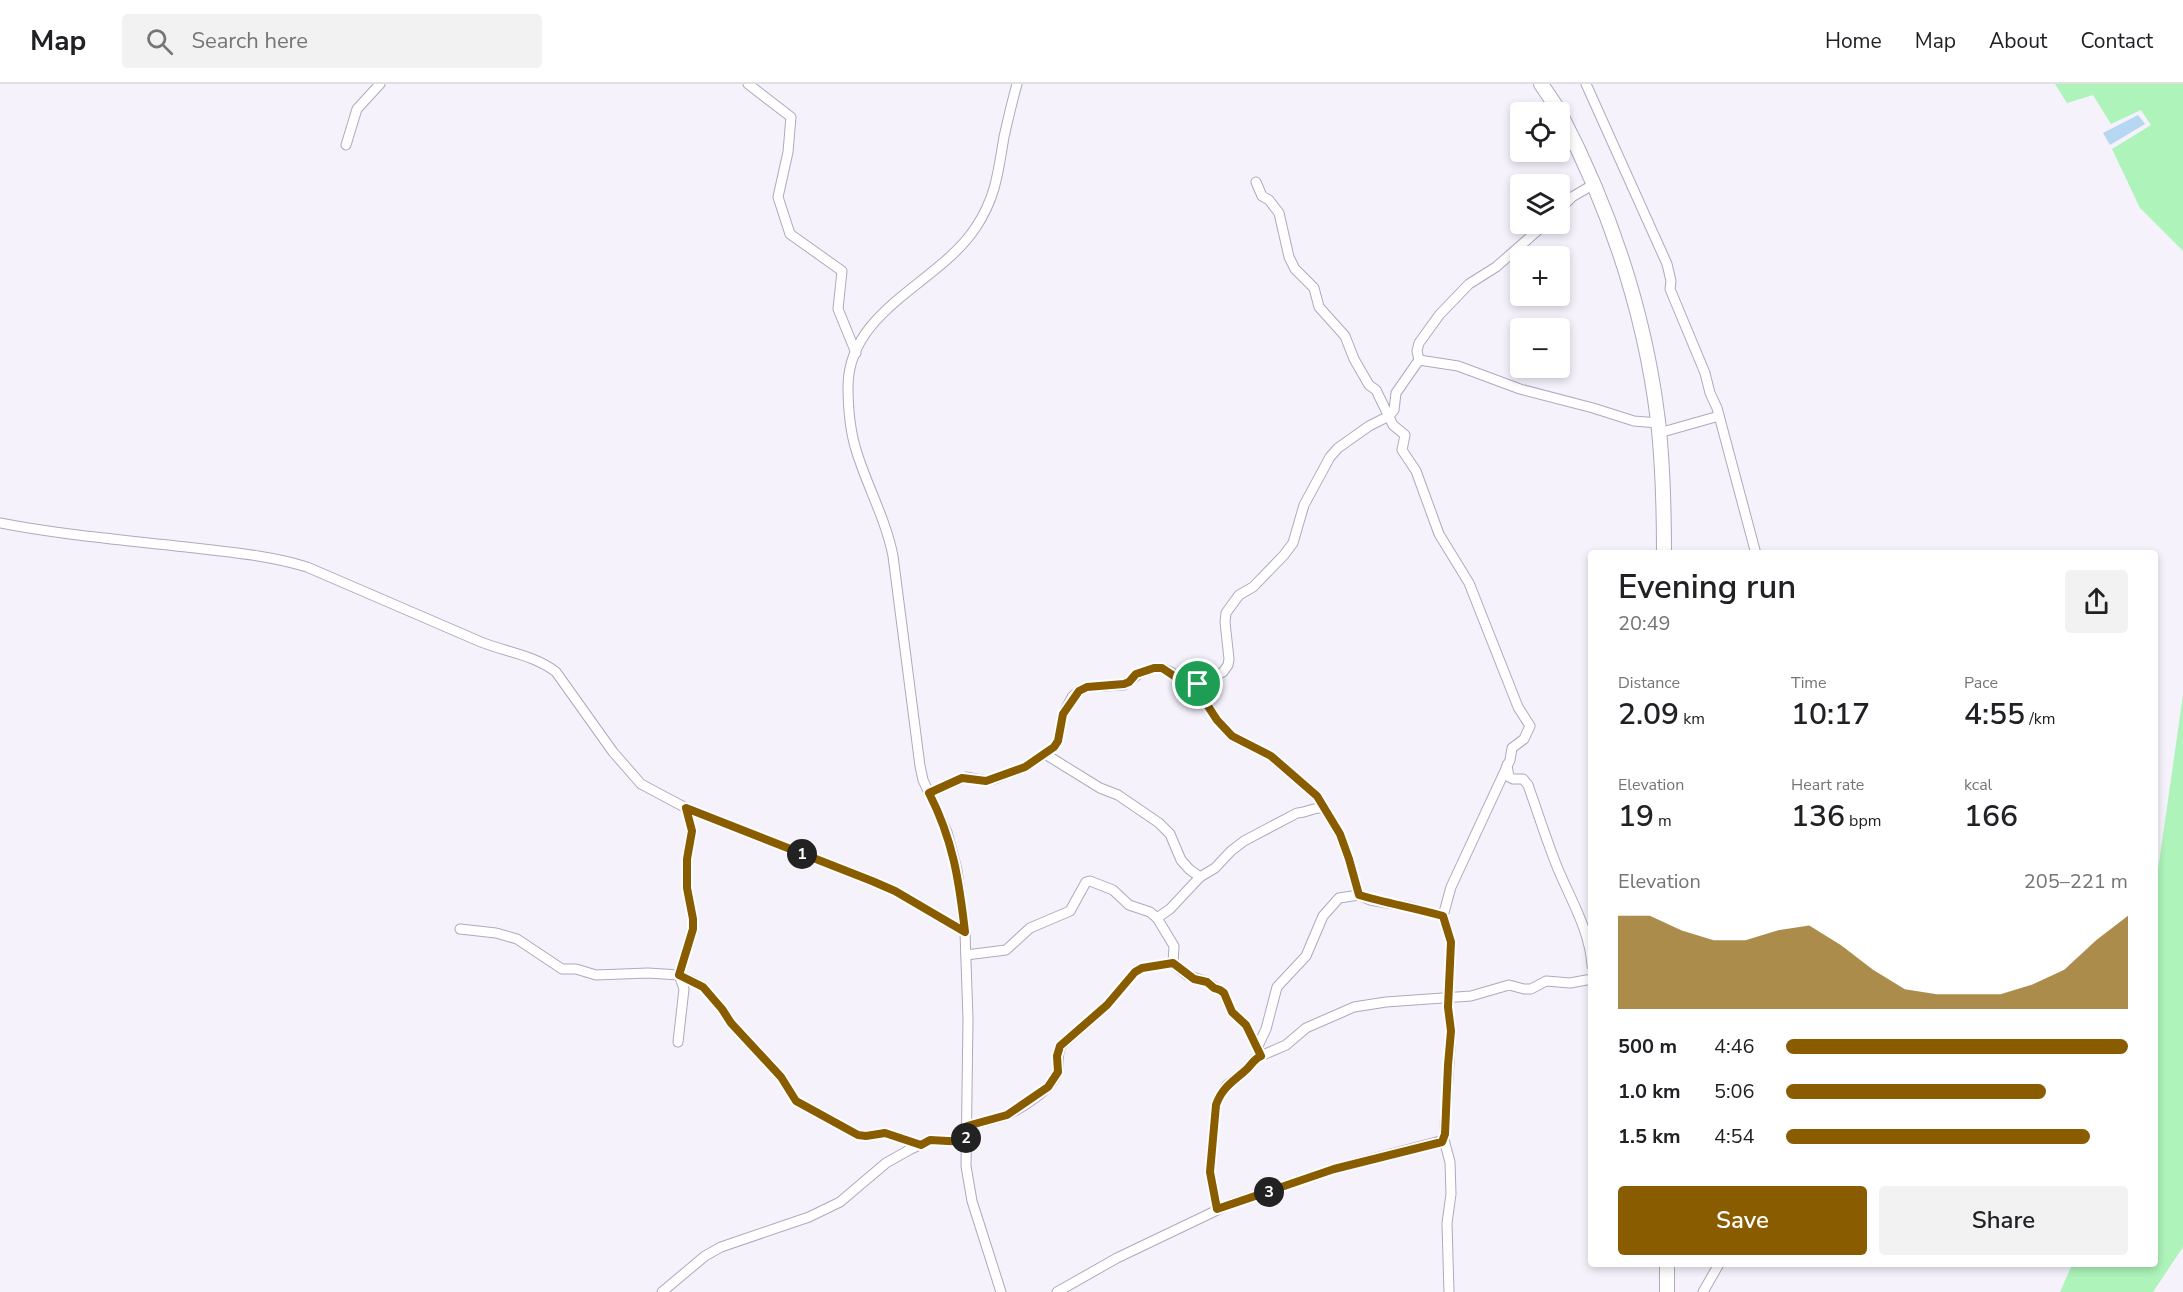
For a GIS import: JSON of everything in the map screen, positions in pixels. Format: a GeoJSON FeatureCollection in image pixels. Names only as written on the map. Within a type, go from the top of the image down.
{"type":"FeatureCollection","features":[{"type":"Feature","properties":{"kind":"highway"},"geometry":{"type":"LineString","coordinates":[[1541,84],[1553,102]]}},
{"type":"Feature","properties":{"kind":"highway"},"geometry":{"type":"LineString","coordinates":[[1570,134],[1594,184],[1630,284],[1646,345],[1659,428],[1663,482],[1664,550]]}},
{"type":"Feature","properties":{"kind":"highway"},"geometry":{"type":"LineString","coordinates":[[1667,1267],[1667,1292]]}},
{"type":"Feature","properties":{"kind":"street"},"geometry":{"type":"LineString","coordinates":[[346,145],[357,109],[380,84]]}},
{"type":"Feature","properties":{"kind":"street"},"geometry":{"type":"LineString","coordinates":[[748,84],[791,117],[788,152],[777,197],[790,234],[842,271],[838,309],[856,353]]}},
{"type":"Feature","properties":{"kind":"street"},"geometry":{"type":"LineString","coordinates":[[1001,1292],[972,1201],[966,1166],[969,1049],[966,955],[965,932],[953,852],[942,818],[929,793],[920,766],[890,538],[857,452],[851,427],[848,383],[856,353],[874,323],[906,293],[948,261],[964,244],[984,214],[998,178],[1007,121],[1017,84]]}},
{"type":"Feature","properties":{"kind":"street"},"geometry":{"type":"LineString","coordinates":[[1586,84],[1662,250],[1670,273],[1670,289],[1705,373],[1719,416],[1755,550]]}},
{"type":"Feature","properties":{"kind":"street"},"geometry":{"type":"LineString","coordinates":[[1256,182],[1262,196],[1269,200],[1279,213],[1289,257],[1295,269],[1314,288],[1319,307],[1345,336],[1354,359],[1369,385],[1376,390],[1393,425],[1405,435],[1402,450],[1416,471],[1439,534],[1469,583],[1518,707],[1530,726],[1524,739],[1512,748],[1507,765],[1451,887],[1443,916],[1451,942],[1448,998],[1451,1031],[1444,1140],[1450,1162],[1451,1194],[1447,1223],[1449,1292]]}},
{"type":"Feature","properties":{"kind":"street"},"geometry":{"type":"LineString","coordinates":[[1570,199],[1594,184]]}},
{"type":"Feature","properties":{"kind":"street"},"geometry":{"type":"LineString","coordinates":[[1198,684],[1223,672],[1228,665],[1226,613],[1239,595],[1253,587],[1293,543],[1304,505],[1330,457],[1338,448],[1369,426],[1389,416],[1394,410],[1396,393],[1419,360],[1417,351],[1419,343],[1451,302],[1469,284],[1496,267],[1534,234]]}},
{"type":"Feature","properties":{"kind":"street"},"geometry":{"type":"LineString","coordinates":[[1419,360],[1458,366],[1521,389],[1659,428],[1719,416]]}},
{"type":"Feature","properties":{"kind":"street"},"geometry":{"type":"LineString","coordinates":[[0,523],[51,532],[242,553],[290,562],[307,567],[481,642],[531,657],[556,672],[613,752],[641,784],[686,808],[872,881],[965,932]]}},
{"type":"Feature","properties":{"kind":"street"},"geometry":{"type":"LineString","coordinates":[[929,793],[966,777],[986,781],[1025,767],[1054,747],[1058,741],[1063,714],[1072,698],[1087,687],[1124,684],[1136,674],[1162,668],[1180,680],[1198,684],[1202,688],[1202,697],[1217,720],[1232,736],[1271,756],[1317,796],[1322,808],[1340,834],[1359,895]]}},
{"type":"Feature","properties":{"kind":"street"},"geometry":{"type":"LineString","coordinates":[[1045,754],[1100,789],[1118,795],[1159,823],[1170,834],[1181,860],[1189,870],[1200,877]]}},
{"type":"Feature","properties":{"kind":"street"},"geometry":{"type":"LineString","coordinates":[[1507,765],[1509,777],[1513,780],[1523,779],[1528,785],[1558,870],[1573,898],[1588,948]]}},
{"type":"Feature","properties":{"kind":"street"},"geometry":{"type":"LineString","coordinates":[[1157,918],[1170,909],[1200,877],[1215,868],[1231,851],[1244,842],[1297,813],[1316,807],[1322,808]]}},
{"type":"Feature","properties":{"kind":"street"},"geometry":{"type":"LineString","coordinates":[[678,1042],[684,988],[679,975],[693,929],[687,888],[687,859],[692,831],[686,808]]}},
{"type":"Feature","properties":{"kind":"street"},"geometry":{"type":"LineString","coordinates":[[966,955],[1006,950],[1030,928],[1070,911],[1088,881],[1113,890],[1129,905],[1150,912],[1157,918],[1174,946],[1173,963]]}},
{"type":"Feature","properties":{"kind":"street"},"geometry":{"type":"LineString","coordinates":[[1217,1209],[1210,1172],[1216,1105],[1231,1080],[1245,1071],[1256,1058],[1277,987],[1306,956],[1323,916],[1338,898],[1359,895],[1370,900],[1443,916]]}},
{"type":"Feature","properties":{"kind":"street"},"geometry":{"type":"LineString","coordinates":[[460,929],[495,933],[517,939],[562,969],[576,969],[596,975],[648,973],[679,975],[703,987],[731,1023],[781,1077],[796,1101],[858,1135],[885,1133],[921,1145]]}},
{"type":"Feature","properties":{"kind":"street"},"geometry":{"type":"LineString","coordinates":[[967,1126],[1007,1115],[1037,1096],[1058,1072],[1057,1056],[1060,1046],[1107,1005],[1135,972],[1142,968],[1173,963],[1187,975],[1207,982],[1224,993],[1232,1012],[1246,1025],[1259,1051]]}},
{"type":"Feature","properties":{"kind":"street"},"geometry":{"type":"LineString","coordinates":[[1259,1051],[1286,1046],[1306,1028],[1354,1007],[1386,1002],[1472,996],[1509,985],[1531,989],[1546,981],[1570,983],[1588,980]]}},
{"type":"Feature","properties":{"kind":"street"},"geometry":{"type":"LineString","coordinates":[[662,1292],[705,1256],[748,1237],[809,1217],[834,1206],[886,1163],[930,1140],[966,1142]]}},
{"type":"Feature","properties":{"kind":"street"},"geometry":{"type":"LineString","coordinates":[[1057,1292],[1117,1258],[1217,1209],[1334,1169],[1444,1140]]}},
{"type":"Feature","properties":{"kind":"street"},"geometry":{"type":"LineString","coordinates":[[1703,1292],[1717,1267]]}},
{"type":"Feature","properties":{"kind":"green space"},"geometry":{"type":"Polygon","coordinates":[[[2055,84],[2183,84],[2183,251],[2140,208],[2112,149],[2151,125],[2141,110],[2111,124],[2093,95],[2067,103],[2055,84]]]}},
{"type":"Feature","properties":{"kind":"green space"},"geometry":{"type":"Polygon","coordinates":[[[2183,695],[2183,1247],[2153,1292],[2060,1292],[2071,1267],[2158,1267],[2158,870],[2183,695]]]}},
{"type":"Feature","properties":{"kind":"water"},"geometry":{"type":"Polygon","coordinates":[[[2138,115],[2145,124],[2110,145],[2103,133],[2138,115]]]}},
{"type":"Feature","properties":{"kind":"route"},"geometry":{"type":"LineString","coordinates":[[1154,668],[1162,668],[1180,680],[1198,684],[1202,688],[1202,697],[1217,720],[1232,736],[1271,756],[1317,796],[1322,808],[1340,834],[1359,895],[1370,900],[1443,916],[1451,942],[1448,1007],[1451,1031],[1445,1134],[1442,1142],[1334,1169],[1217,1209],[1210,1172],[1216,1105],[1231,1080],[1261,1056],[1246,1025],[1232,1012],[1224,993],[1207,982],[1187,975],[1173,963],[1142,968],[1135,972],[1107,1005],[1060,1046],[1057,1056],[1058,1072],[1048,1087],[1007,1115],[967,1126],[966,1142],[930,1140],[921,1145],[885,1133],[858,1135],[796,1101],[781,1077],[731,1023],[703,987],[679,975],[693,929],[687,888],[687,859],[692,831],[686,808],[895,891],[965,932],[953,852],[942,818],[929,793],[966,777],[986,781],[994,779],[1025,767],[1045,754],[1058,741],[1063,714],[1072,698],[1087,687],[1124,684],[1134,679],[1136,674],[1154,668]]}}]}
